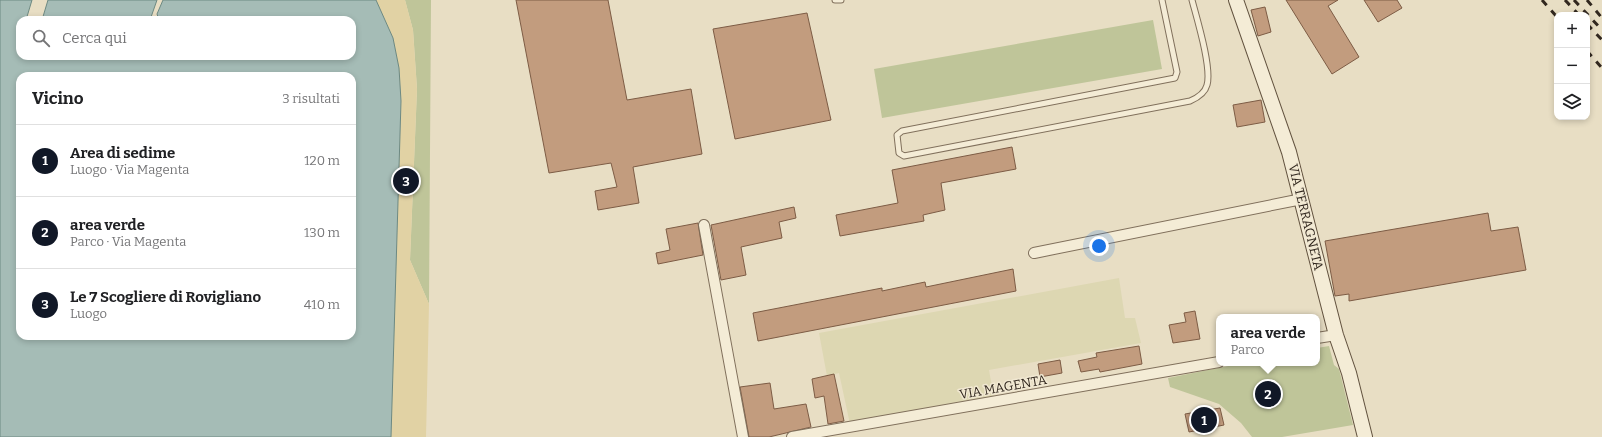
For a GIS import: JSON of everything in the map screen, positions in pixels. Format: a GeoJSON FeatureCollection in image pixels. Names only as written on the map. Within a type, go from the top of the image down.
{"type":"FeatureCollection","features":[{"type":"Feature","properties":{"kind":"street","name":"VIA TERRAGNETA"},"geometry":{"type":"LineString","coordinates":[[1236,0],[1246,33],[1280,122],[1302,199],[1336,335],[1349,373],[1365,437]]}},
{"type":"Feature","properties":{"kind":"street"},"geometry":{"type":"LineString","coordinates":[[1034,253],[1302,199]]}},
{"type":"Feature","properties":{"kind":"street"},"geometry":{"type":"LineString","coordinates":[[704,225],[743,437]]}},
{"type":"Feature","properties":{"kind":"street"},"geometry":{"type":"LineString","coordinates":[[1320,338],[1336,335]]}},
{"type":"Feature","properties":{"kind":"street","name":"VIA MAGENTA"},"geometry":{"type":"LineString","coordinates":[[792,437],[1216,363]]}},
{"type":"Feature","properties":{"kind":"lane"},"geometry":{"type":"LineString","coordinates":[[835,0],[842,0]]}},
{"type":"Feature","properties":{"kind":"lane"},"geometry":{"type":"LineString","coordinates":[[1162,0],[1177,72],[1175,78],[902,131],[897,135],[899,153],[904,156],[1190,101],[1199,96],[1207,86],[1208,74],[1192,0]]}},
{"type":"Feature","properties":{"kind":"shaded area"},"geometry":{"type":"Polygon","coordinates":[[[1119,278],[1125,318],[1135,318],[1141,343],[989,370],[994,398],[850,424],[839,373],[827,376],[819,333],[1119,278]]]}},
{"type":"Feature","properties":{"kind":"green space"},"geometry":{"type":"Polygon","coordinates":[[[405,0],[431,0],[429,304],[410,260],[417,89],[413,30],[405,0]]]}},
{"type":"Feature","properties":{"kind":"green space"},"geometry":{"type":"Polygon","coordinates":[[[1153,20],[1162,69],[882,118],[874,69],[1153,20]]]}},
{"type":"Feature","properties":{"kind":"green space"},"geometry":{"type":"Polygon","coordinates":[[[1329,346],[1334,365],[1339,369],[1353,425],[1282,437],[1252,437],[1241,423],[1219,404],[1170,387],[1168,378],[1228,366],[1320,366],[1320,348],[1329,346]]]}},
{"type":"Feature","properties":{"kind":"sand"},"geometry":{"type":"Polygon","coordinates":[[[376,0],[405,0],[413,30],[417,89],[410,260],[429,304],[426,437],[391,437],[401,101],[393,38],[376,0]]]}},
{"type":"Feature","properties":{"kind":"water"},"geometry":{"type":"Polygon","coordinates":[[[0,0],[32,0],[27,16],[16,16],[16,60],[356,60],[356,16],[158,16],[157,14],[163,0],[376,0],[393,38],[399,68],[401,101],[391,437],[0,437],[0,0]]]}},
{"type":"Feature","properties":{"kind":"water"},"geometry":{"type":"Polygon","coordinates":[[[48,0],[157,0],[151,16],[43,16],[48,0]]]}},
{"type":"Feature","properties":{"kind":"building"},"geometry":{"type":"Polygon","coordinates":[[[516,0],[608,0],[627,100],[691,89],[702,154],[633,167],[639,203],[598,210],[595,191],[617,187],[611,163],[549,173],[516,0]]]}},
{"type":"Feature","properties":{"kind":"building"},"geometry":{"type":"Polygon","coordinates":[[[1286,0],[1338,0],[1328,6],[1359,57],[1332,74],[1286,0]]]}},
{"type":"Feature","properties":{"kind":"building"},"geometry":{"type":"Polygon","coordinates":[[[1364,0],[1397,0],[1402,8],[1378,22],[1364,0]]]}},
{"type":"Feature","properties":{"kind":"building"},"geometry":{"type":"Polygon","coordinates":[[[1265,7],[1271,32],[1258,36],[1251,10],[1265,7]]]}},
{"type":"Feature","properties":{"kind":"building"},"geometry":{"type":"Polygon","coordinates":[[[807,13],[831,120],[735,139],[713,29],[807,13]]]}},
{"type":"Feature","properties":{"kind":"building"},"geometry":{"type":"Polygon","coordinates":[[[1261,100],[1265,122],[1237,127],[1233,105],[1261,100]]]}},
{"type":"Feature","properties":{"kind":"building"},"geometry":{"type":"Polygon","coordinates":[[[1012,147],[1016,169],[941,183],[945,210],[923,215],[924,221],[840,236],[836,215],[898,203],[892,170],[1012,147]]]}},
{"type":"Feature","properties":{"kind":"building"},"geometry":{"type":"Polygon","coordinates":[[[794,207],[796,218],[779,222],[782,238],[741,247],[746,275],[721,280],[711,225],[794,207]]]}},
{"type":"Feature","properties":{"kind":"building"},"geometry":{"type":"Polygon","coordinates":[[[1488,213],[1491,231],[1518,227],[1526,270],[1349,301],[1349,294],[1335,296],[1325,241],[1488,213]]]}},
{"type":"Feature","properties":{"kind":"building"},"geometry":{"type":"Polygon","coordinates":[[[698,223],[703,255],[658,264],[656,253],[670,250],[666,229],[698,223]]]}},
{"type":"Feature","properties":{"kind":"building"},"geometry":{"type":"Polygon","coordinates":[[[1013,269],[1016,291],[758,341],[753,313],[882,288],[882,291],[925,282],[926,287],[1013,269]]]}},
{"type":"Feature","properties":{"kind":"building"},"geometry":{"type":"Polygon","coordinates":[[[1195,311],[1200,339],[1173,343],[1169,325],[1186,322],[1184,313],[1195,311]]]}},
{"type":"Feature","properties":{"kind":"building"},"geometry":{"type":"Polygon","coordinates":[[[1139,346],[1142,364],[1100,372],[1099,369],[1081,372],[1078,361],[1097,357],[1096,353],[1139,346]]]}},
{"type":"Feature","properties":{"kind":"building"},"geometry":{"type":"Polygon","coordinates":[[[1060,360],[1062,373],[1040,377],[1038,364],[1060,360]]]}},
{"type":"Feature","properties":{"kind":"building"},"geometry":{"type":"Polygon","coordinates":[[[834,374],[844,421],[828,424],[824,396],[815,398],[812,379],[834,374]]]}},
{"type":"Feature","properties":{"kind":"building"},"geometry":{"type":"Polygon","coordinates":[[[770,383],[774,409],[806,404],[811,427],[769,437],[749,437],[740,387],[770,383]]]}},
{"type":"Feature","properties":{"kind":"building"},"geometry":{"type":"Polygon","coordinates":[[[1220,408],[1224,425],[1189,432],[1185,414],[1220,408]]]}},
{"type":"Feature","properties":{"kind":"railway"},"geometry":{"type":"LineString","coordinates":[[1542,0],[1554,14]]}},
{"type":"Feature","properties":{"kind":"railway"},"geometry":{"type":"LineString","coordinates":[[1565,0],[1576,12]]}},
{"type":"Feature","properties":{"kind":"railway"},"geometry":{"type":"LineString","coordinates":[[1574,0],[1602,30]]}},
{"type":"Feature","properties":{"kind":"railway"},"geometry":{"type":"LineString","coordinates":[[1587,0],[1602,18]]}},
{"type":"Feature","properties":{"kind":"railway"},"geometry":{"type":"LineString","coordinates":[[1590,27],[1602,40]]}},
{"type":"Feature","properties":{"kind":"railway"},"geometry":{"type":"LineString","coordinates":[[1590,54],[1602,68]]}},
{"type":"Feature","properties":{"kind":"place","name":"Le 7 Scogliere di Rovigliano"},"geometry":{"type":"Point","coordinates":[406,181]}},
{"type":"Feature","properties":{"kind":"place","name":"area verde"},"geometry":{"type":"Point","coordinates":[1268,394]}},
{"type":"Feature","properties":{"kind":"place","name":"Area di sedime"},"geometry":{"type":"Point","coordinates":[1204,420]}}]}
